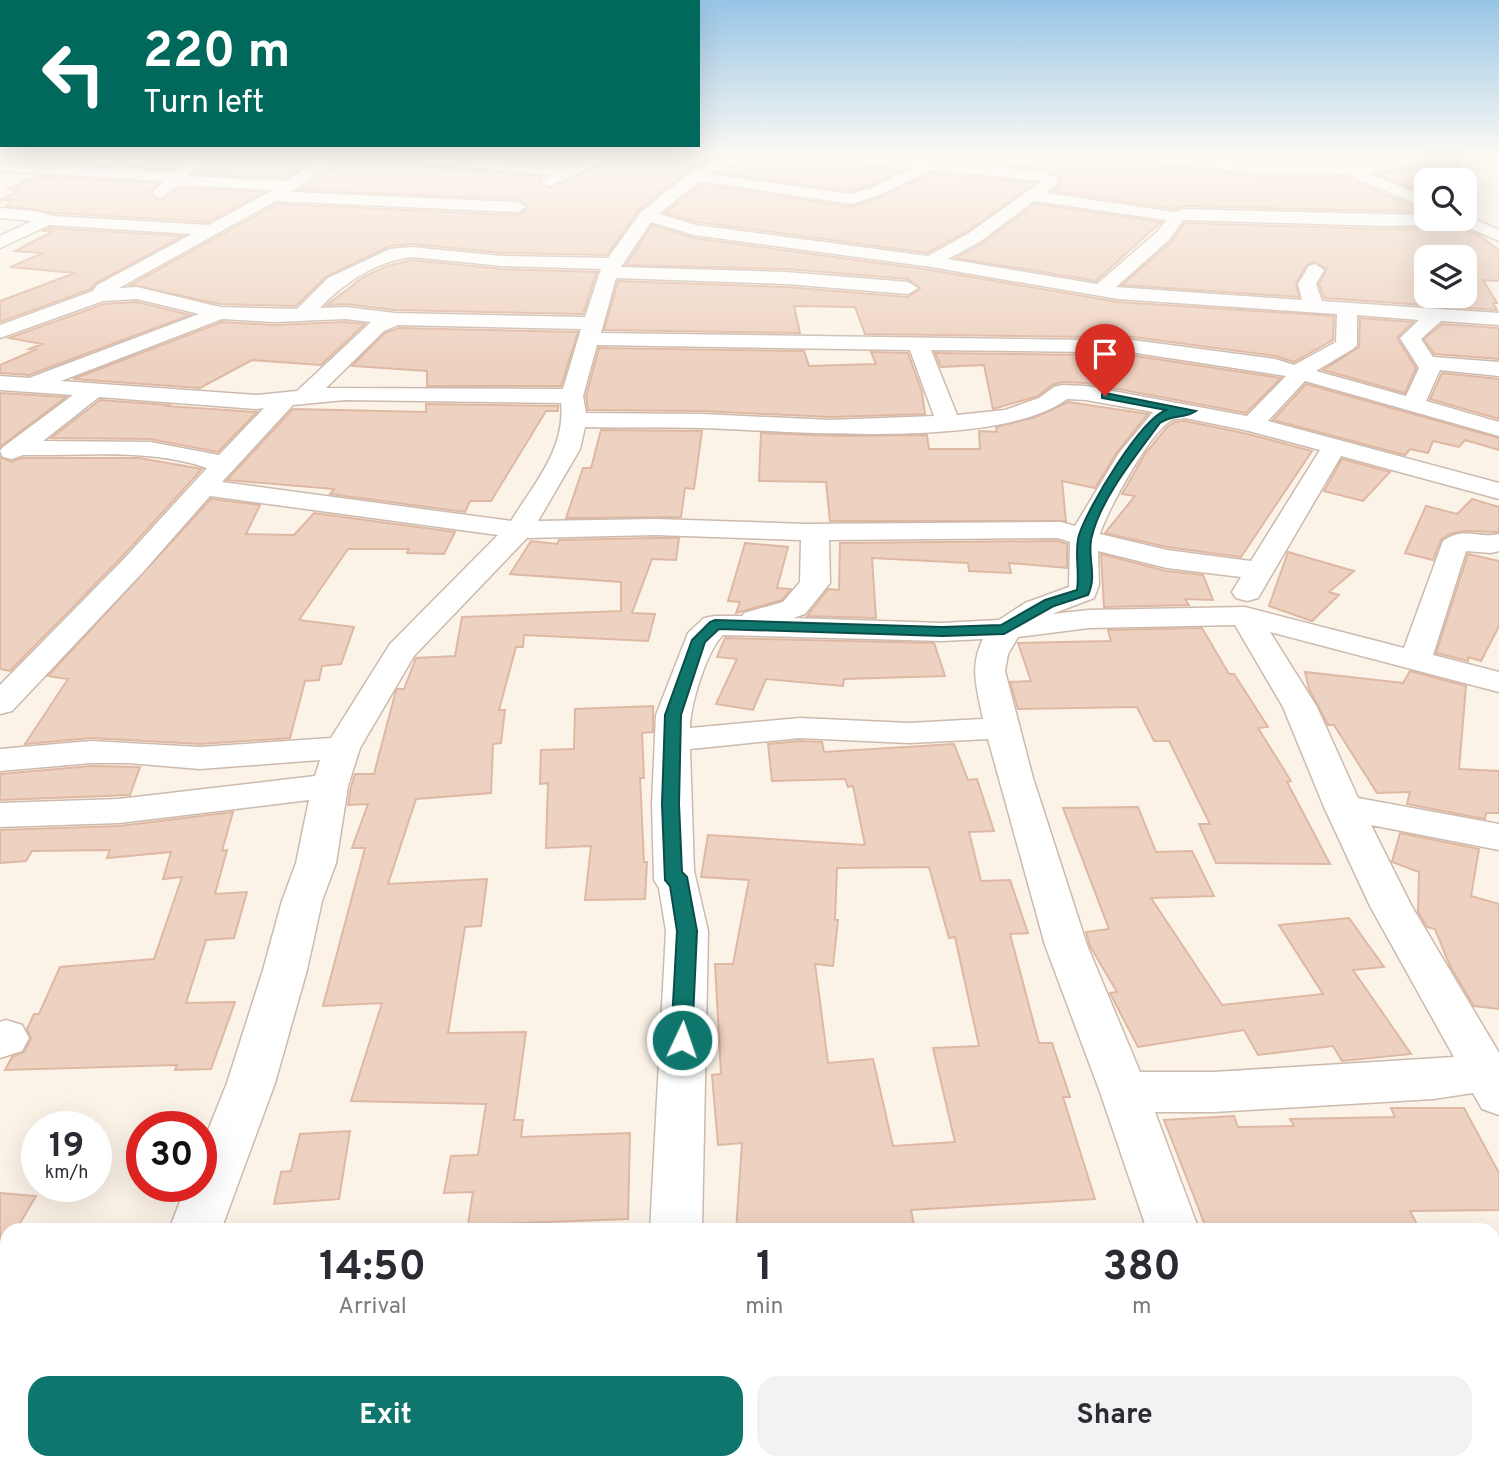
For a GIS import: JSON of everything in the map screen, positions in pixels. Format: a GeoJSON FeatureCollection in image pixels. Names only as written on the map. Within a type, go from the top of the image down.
{"type":"FeatureCollection","features":[{"type":"Feature","properties":{"kind":"street"},"geometry":{"type":"LineString","coordinates":[[0,243],[37,225]]}},
{"type":"Feature","properties":{"kind":"street"},"geometry":{"type":"LineString","coordinates":[[207,225],[232,225]]}},
{"type":"Feature","properties":{"kind":"street"},"geometry":{"type":"LineString","coordinates":[[198,1223],[251,1083],[285,970],[302,901],[316,863],[336,767],[401,651],[519,530],[568,449],[573,408],[591,331],[611,268],[641,225]]}},
{"type":"Feature","properties":{"kind":"street"},"geometry":{"type":"LineString","coordinates":[[677,225],[694,230],[931,262],[1101,290],[1190,299],[1499,319]]}},
{"type":"Feature","properties":{"kind":"street"},"geometry":{"type":"LineString","coordinates":[[931,262],[992,225]]}},
{"type":"Feature","properties":{"kind":"street"},"geometry":{"type":"LineString","coordinates":[[1101,290],[1173,225]]}},
{"type":"Feature","properties":{"kind":"street"},"geometry":{"type":"LineString","coordinates":[[100,295],[104,289],[222,226]]}},
{"type":"Feature","properties":{"kind":"street"},"geometry":{"type":"LineString","coordinates":[[1477,226],[1499,236]]}},
{"type":"Feature","properties":{"kind":"street"},"geometry":{"type":"LineString","coordinates":[[787,241],[810,229]]}},
{"type":"Feature","properties":{"kind":"street"},"geometry":{"type":"LineString","coordinates":[[303,314],[335,282],[390,254],[412,252],[502,261],[908,288]]}},
{"type":"Feature","properties":{"kind":"street"},"geometry":{"type":"LineString","coordinates":[[1314,306],[1307,284],[1315,270]]}},
{"type":"Feature","properties":{"kind":"street"},"geometry":{"type":"LineString","coordinates":[[0,332],[100,295],[137,293],[220,313],[274,316],[345,313],[395,319],[591,331],[918,344],[1089,346],[1110,343],[1275,366],[1299,375],[1499,429]]}},
{"type":"Feature","properties":{"kind":"street"},"geometry":{"type":"LineString","coordinates":[[1172,353],[1185,338],[1190,299]]}},
{"type":"Feature","properties":{"kind":"street"},"geometry":{"type":"LineString","coordinates":[[1252,424],[1299,375],[1297,372],[1346,345],[1347,308]]}},
{"type":"Feature","properties":{"kind":"street"},"geometry":{"type":"LineString","coordinates":[[28,386],[220,313]]}},
{"type":"Feature","properties":{"kind":"street"},"geometry":{"type":"LineString","coordinates":[[1430,368],[1410,338],[1437,314]]}},
{"type":"Feature","properties":{"kind":"street"},"geometry":{"type":"LineString","coordinates":[[0,705],[133,566],[223,465],[377,327],[395,319]]}},
{"type":"Feature","properties":{"kind":"street"},"geometry":{"type":"LineString","coordinates":[[918,344],[948,423]]}},
{"type":"Feature","properties":{"kind":"street"},"geometry":{"type":"LineString","coordinates":[[1413,405],[1430,368],[1435,363],[1499,369]]}},
{"type":"Feature","properties":{"kind":"street"},"geometry":{"type":"LineString","coordinates":[[0,383],[257,401],[345,393],[573,408],[702,421],[830,427],[948,423],[1008,417],[1047,403],[1062,392],[1086,393],[1252,424],[1499,491]]}},
{"type":"Feature","properties":{"kind":"street"},"geometry":{"type":"LineString","coordinates":[[8,454],[93,391]]}},
{"type":"Feature","properties":{"kind":"street"},"geometry":{"type":"LineString","coordinates":[[1171,1223],[1124,1092],[1066,945],[1002,728],[989,671],[989,655],[1004,629],[1049,603],[1083,592],[1087,574],[1085,537],[1112,480],[1156,421],[1167,413],[1191,411]]}},
{"type":"Feature","properties":{"kind":"street"},"geometry":{"type":"LineString","coordinates":[[1193,616],[1247,592],[1334,447]]}},
{"type":"Feature","properties":{"kind":"street"},"geometry":{"type":"LineString","coordinates":[[8,454],[160,450],[201,456],[223,465]]}},
{"type":"Feature","properties":{"kind":"street"},"geometry":{"type":"LineString","coordinates":[[203,487],[519,530],[656,527],[815,532],[1061,530],[1167,559],[1259,571]]}},
{"type":"Feature","properties":{"kind":"street"},"geometry":{"type":"LineString","coordinates":[[741,624],[794,608],[815,583],[815,532]]}},
{"type":"Feature","properties":{"kind":"street"},"geometry":{"type":"LineString","coordinates":[[1415,662],[1453,547],[1463,540],[1491,545],[1499,542]]}},
{"type":"Feature","properties":{"kind":"street"},"geometry":{"type":"LineString","coordinates":[[1245,615],[1300,707],[1343,807],[1391,906],[1491,1083]]}},
{"type":"Feature","properties":{"kind":"street"},"geometry":{"type":"LineString","coordinates":[[676,1223],[687,931],[677,877],[674,880],[671,804],[673,715],[699,640],[715,625],[942,632],[1004,629],[1089,619],[1245,615],[1499,682]]}},
{"type":"Feature","properties":{"kind":"street"},"geometry":{"type":"LineString","coordinates":[[673,740],[800,728],[909,733],[1002,728]]}},
{"type":"Feature","properties":{"kind":"street"},"geometry":{"type":"LineString","coordinates":[[0,760],[91,752],[130,752],[336,767]]}},
{"type":"Feature","properties":{"kind":"street"},"geometry":{"type":"LineString","coordinates":[[0,815],[119,811],[336,767]]}},
{"type":"Feature","properties":{"kind":"street"},"geometry":{"type":"LineString","coordinates":[[1343,807],[1499,837]]}},
{"type":"Feature","properties":{"kind":"street"},"geometry":{"type":"LineString","coordinates":[[1124,1092],[1214,1091],[1433,1080],[1491,1083]]}},
{"type":"Feature","properties":{"kind":"building"},"geometry":{"type":"Polygon","coordinates":[[[240,225],[629,225],[607,255],[502,253],[412,244],[390,246],[327,276],[296,306],[220,304],[130,285],[240,225]]]}},
{"type":"Feature","properties":{"kind":"building"},"geometry":{"type":"Polygon","coordinates":[[[652,225],[694,238],[931,270],[1118,302],[1334,316],[1333,340],[1294,362],[1275,356],[1110,334],[1089,337],[865,334],[855,307],[794,306],[800,333],[604,330],[618,281],[786,287],[908,297],[920,289],[908,279],[786,269],[626,265],[652,225]]]}},
{"type":"Feature","properties":{"kind":"building"},"geometry":{"type":"Polygon","coordinates":[[[716,225],[977,225],[927,253],[716,225]]]}},
{"type":"Feature","properties":{"kind":"building"},"geometry":{"type":"Polygon","coordinates":[[[1008,225],[1158,225],[1096,281],[956,258],[983,243],[1008,225]]]}},
{"type":"Feature","properties":{"kind":"building"},"geometry":{"type":"Polygon","coordinates":[[[1183,225],[1468,231],[1499,250],[1499,281],[1483,280],[1497,303],[1493,303],[1497,310],[1468,308],[1477,308],[1477,245],[1414,245],[1414,304],[1324,298],[1319,284],[1327,269],[1314,262],[1307,265],[1296,283],[1299,297],[1122,285],[1171,242],[1183,225]]]}},
{"type":"Feature","properties":{"kind":"building"},"geometry":{"type":"Polygon","coordinates":[[[50,228],[183,236],[96,283],[91,289],[0,322],[0,301],[75,273],[10,267],[43,253],[15,251],[54,231],[42,231],[50,228]]]}},
{"type":"Feature","properties":{"kind":"building"},"geometry":{"type":"Polygon","coordinates":[[[412,260],[502,269],[597,272],[583,314],[395,310],[345,304],[327,305],[363,277],[387,266],[412,260]]]}},
{"type":"Feature","properties":{"kind":"building"},"geometry":{"type":"Polygon","coordinates":[[[137,302],[190,315],[29,375],[0,373],[0,365],[35,350],[29,349],[42,344],[9,338],[104,304],[137,302]]]}},
{"type":"Feature","properties":{"kind":"building"},"geometry":{"type":"Polygon","coordinates":[[[1360,318],[1413,322],[1397,338],[1416,368],[1405,393],[1323,370],[1359,347],[1360,318]]]}},
{"type":"Feature","properties":{"kind":"building"},"geometry":{"type":"Polygon","coordinates":[[[222,322],[274,325],[345,322],[365,324],[321,365],[252,360],[200,388],[73,379],[222,322]]]}},
{"type":"Feature","properties":{"kind":"building"},"geometry":{"type":"Polygon","coordinates":[[[1442,324],[1499,328],[1499,359],[1434,354],[1424,339],[1442,324]]]}},
{"type":"Feature","properties":{"kind":"building"},"geometry":{"type":"Polygon","coordinates":[[[399,328],[578,332],[561,386],[427,386],[427,371],[352,366],[385,333],[399,328]]]}},
{"type":"Feature","properties":{"kind":"building"},"geometry":{"type":"Polygon","coordinates":[[[599,348],[804,351],[809,366],[876,364],[871,352],[908,353],[922,392],[925,414],[830,417],[702,411],[588,410],[586,396],[599,348]]]}},
{"type":"Feature","properties":{"kind":"building"},"geometry":{"type":"Polygon","coordinates":[[[1110,352],[1281,378],[1246,413],[1086,383],[1062,382],[1052,385],[1038,396],[993,409],[984,365],[941,367],[935,353],[1089,355],[1110,352]]]}},
{"type":"Feature","properties":{"kind":"building"},"geometry":{"type":"Polygon","coordinates":[[[1442,373],[1499,379],[1499,419],[1430,399],[1442,373]]]}},
{"type":"Feature","properties":{"kind":"building"},"geometry":{"type":"Polygon","coordinates":[[[1306,384],[1499,438],[1499,450],[1465,440],[1459,447],[1433,441],[1428,453],[1410,449],[1405,455],[1273,420],[1306,384]]]}},
{"type":"Feature","properties":{"kind":"building"},"geometry":{"type":"Polygon","coordinates":[[[0,393],[66,397],[0,447],[0,393]]]}},
{"type":"Feature","properties":{"kind":"building"},"geometry":{"type":"Polygon","coordinates":[[[100,400],[257,412],[218,452],[150,439],[51,438],[100,400]]]}},
{"type":"Feature","properties":{"kind":"building"},"geometry":{"type":"Polygon","coordinates":[[[1068,402],[1148,414],[1117,452],[1095,488],[1062,481],[1066,521],[830,521],[826,482],[759,481],[761,433],[927,435],[929,449],[980,449],[979,431],[997,432],[996,427],[1036,417],[1068,402]]]}},
{"type":"Feature","properties":{"kind":"building"},"geometry":{"type":"Polygon","coordinates":[[[426,404],[558,406],[558,411],[546,411],[491,501],[470,501],[465,512],[330,494],[334,489],[227,480],[293,409],[426,412],[426,404]]]}},
{"type":"Feature","properties":{"kind":"building"},"geometry":{"type":"Polygon","coordinates":[[[1185,421],[1312,451],[1241,557],[1167,547],[1105,533],[1135,496],[1122,494],[1145,454],[1167,427],[1175,422],[1185,421]]]}},
{"type":"Feature","properties":{"kind":"building"},"geometry":{"type":"Polygon","coordinates":[[[601,430],[702,431],[694,489],[685,488],[681,517],[566,518],[583,468],[591,468],[601,430]]]}},
{"type":"Feature","properties":{"kind":"building"},"geometry":{"type":"Polygon","coordinates":[[[0,457],[11,462],[23,458],[139,458],[202,469],[121,558],[10,671],[0,669],[0,457]]]}},
{"type":"Feature","properties":{"kind":"building"},"geometry":{"type":"Polygon","coordinates":[[[1342,459],[1390,472],[1363,501],[1324,491],[1342,459]]]}},
{"type":"Feature","properties":{"kind":"building"},"geometry":{"type":"Polygon","coordinates":[[[211,499],[260,505],[246,534],[294,535],[314,513],[455,532],[444,554],[407,553],[409,549],[348,549],[299,620],[354,627],[341,664],[322,666],[319,680],[305,681],[290,738],[200,744],[91,738],[25,744],[68,679],[48,676],[211,499]]]}},
{"type":"Feature","properties":{"kind":"building"},"geometry":{"type":"Polygon","coordinates":[[[1472,499],[1499,507],[1499,532],[1464,531],[1450,534],[1441,540],[1433,560],[1405,553],[1426,506],[1457,514],[1472,499]]]}},
{"type":"Feature","properties":{"kind":"building"},"geometry":{"type":"Polygon","coordinates":[[[679,538],[676,560],[652,559],[632,613],[655,614],[648,641],[524,635],[523,647],[516,647],[499,710],[505,710],[501,743],[493,744],[491,793],[416,799],[388,884],[487,879],[481,926],[465,927],[448,1033],[526,1032],[514,1120],[523,1120],[521,1137],[630,1133],[628,1219],[468,1223],[473,1192],[444,1193],[451,1156],[478,1155],[486,1104],[351,1101],[382,1003],[323,1006],[365,848],[352,848],[368,804],[348,805],[355,774],[374,774],[397,689],[404,689],[416,658],[455,656],[462,617],[621,611],[621,582],[510,574],[531,541],[557,544],[559,540],[679,538]]]}},
{"type":"Feature","properties":{"kind":"building"},"geometry":{"type":"Polygon","coordinates":[[[1058,541],[1067,544],[1067,568],[1009,563],[1011,573],[969,571],[968,563],[872,558],[876,618],[807,616],[828,589],[839,590],[840,543],[1058,541]]]}},
{"type":"Feature","properties":{"kind":"building"},"geometry":{"type":"Polygon","coordinates":[[[745,543],[788,547],[777,588],[791,589],[782,600],[736,613],[740,602],[728,601],[745,543]]]}},
{"type":"Feature","properties":{"kind":"building"},"geometry":{"type":"Polygon","coordinates":[[[1288,552],[1354,571],[1329,592],[1339,595],[1312,621],[1269,606],[1288,552]]]}},
{"type":"Feature","properties":{"kind":"building"},"geometry":{"type":"Polygon","coordinates":[[[1101,554],[1166,571],[1203,575],[1213,600],[1185,599],[1189,605],[1104,607],[1101,554]]]}},
{"type":"Feature","properties":{"kind":"building"},"geometry":{"type":"Polygon","coordinates":[[[1468,554],[1499,561],[1499,626],[1481,661],[1468,657],[1468,661],[1436,653],[1468,554]]]}},
{"type":"Feature","properties":{"kind":"building"},"geometry":{"type":"Polygon","coordinates":[[[1202,628],[1229,674],[1234,674],[1268,727],[1258,728],[1291,781],[1287,782],[1330,864],[1216,863],[1199,824],[1210,824],[1169,741],[1154,741],[1137,707],[1018,709],[1010,682],[1031,681],[1018,643],[1111,641],[1108,630],[1202,628]]]}},
{"type":"Feature","properties":{"kind":"building"},"geometry":{"type":"Polygon","coordinates":[[[725,638],[934,643],[945,676],[844,679],[843,686],[766,679],[753,710],[716,704],[737,659],[717,657],[725,638]]]}},
{"type":"Feature","properties":{"kind":"building"},"geometry":{"type":"Polygon","coordinates":[[[1410,671],[1466,686],[1459,769],[1499,771],[1499,813],[1486,813],[1485,819],[1407,804],[1410,792],[1377,793],[1334,725],[1328,725],[1309,689],[1305,672],[1403,683],[1410,671]]]}},
{"type":"Feature","properties":{"kind":"building"},"geometry":{"type":"Polygon","coordinates":[[[653,706],[653,732],[642,733],[644,778],[640,778],[644,862],[647,862],[645,899],[585,900],[591,846],[546,848],[548,783],[540,784],[541,750],[574,749],[575,709],[653,706]]]}},
{"type":"Feature","properties":{"kind":"building"},"geometry":{"type":"Polygon","coordinates":[[[822,742],[824,752],[954,744],[968,780],[977,779],[994,831],[969,832],[981,881],[1010,880],[1028,933],[1010,934],[1039,1043],[1052,1043],[1070,1097],[1063,1097],[1095,1199],[911,1210],[914,1223],[736,1223],[742,1143],[718,1145],[712,1075],[721,1074],[715,964],[733,964],[749,880],[701,877],[708,835],[865,845],[853,786],[848,787],[845,779],[772,781],[768,744],[822,742]],[[929,867],[837,868],[835,920],[838,920],[833,966],[815,964],[828,1063],[873,1059],[893,1146],[955,1142],[933,1048],[979,1046],[955,937],[949,938],[929,867]]]}},
{"type":"Feature","properties":{"kind":"building"},"geometry":{"type":"Polygon","coordinates":[[[91,766],[140,767],[130,795],[0,800],[0,774],[91,766]]]}},
{"type":"Feature","properties":{"kind":"building"},"geometry":{"type":"Polygon","coordinates":[[[1138,807],[1156,852],[1192,851],[1214,896],[1151,898],[1222,1005],[1323,994],[1279,925],[1349,918],[1384,967],[1353,970],[1411,1054],[1342,1061],[1333,1046],[1258,1055],[1244,1030],[1138,1047],[1110,993],[1117,992],[1090,946],[1086,932],[1109,929],[1063,808],[1138,807]]]}},
{"type":"Feature","properties":{"kind":"building"},"geometry":{"type":"Polygon","coordinates":[[[233,812],[222,851],[227,850],[215,894],[247,892],[234,938],[206,940],[186,1003],[235,1002],[211,1069],[175,1070],[177,1065],[5,1070],[12,1057],[24,1052],[31,1039],[27,1029],[34,1014],[39,1014],[60,967],[154,959],[182,877],[163,879],[171,852],[107,858],[110,850],[32,851],[26,861],[0,863],[0,830],[119,826],[233,812]]]}},
{"type":"Feature","properties":{"kind":"building"},"geometry":{"type":"Polygon","coordinates":[[[1400,833],[1479,849],[1471,896],[1499,904],[1499,1009],[1474,1006],[1450,966],[1435,929],[1427,927],[1418,912],[1419,872],[1392,862],[1400,833]]]}},
{"type":"Feature","properties":{"kind":"building"},"geometry":{"type":"Polygon","coordinates":[[[1391,1108],[1464,1108],[1499,1173],[1499,1210],[1410,1211],[1416,1223],[1204,1223],[1164,1120],[1234,1116],[1238,1127],[1294,1126],[1290,1119],[1395,1117],[1391,1108]]]}},
{"type":"Feature","properties":{"kind":"building"},"geometry":{"type":"Polygon","coordinates":[[[350,1131],[339,1199],[274,1204],[281,1172],[291,1171],[300,1134],[350,1131]]]}},
{"type":"Feature","properties":{"kind":"building"},"geometry":{"type":"Polygon","coordinates":[[[0,1193],[21,1195],[21,1202],[32,1202],[20,1223],[0,1223],[0,1193]]]}},
{"type":"Feature","properties":{"kind":"route"},"geometry":{"type":"LineString","coordinates":[[682,1040],[687,931],[677,877],[674,880],[671,804],[673,715],[699,640],[715,625],[741,624],[942,632],[1004,629],[1049,603],[1083,592],[1087,574],[1085,537],[1112,480],[1156,421],[1167,413],[1191,411],[1105,396]]}}]}
